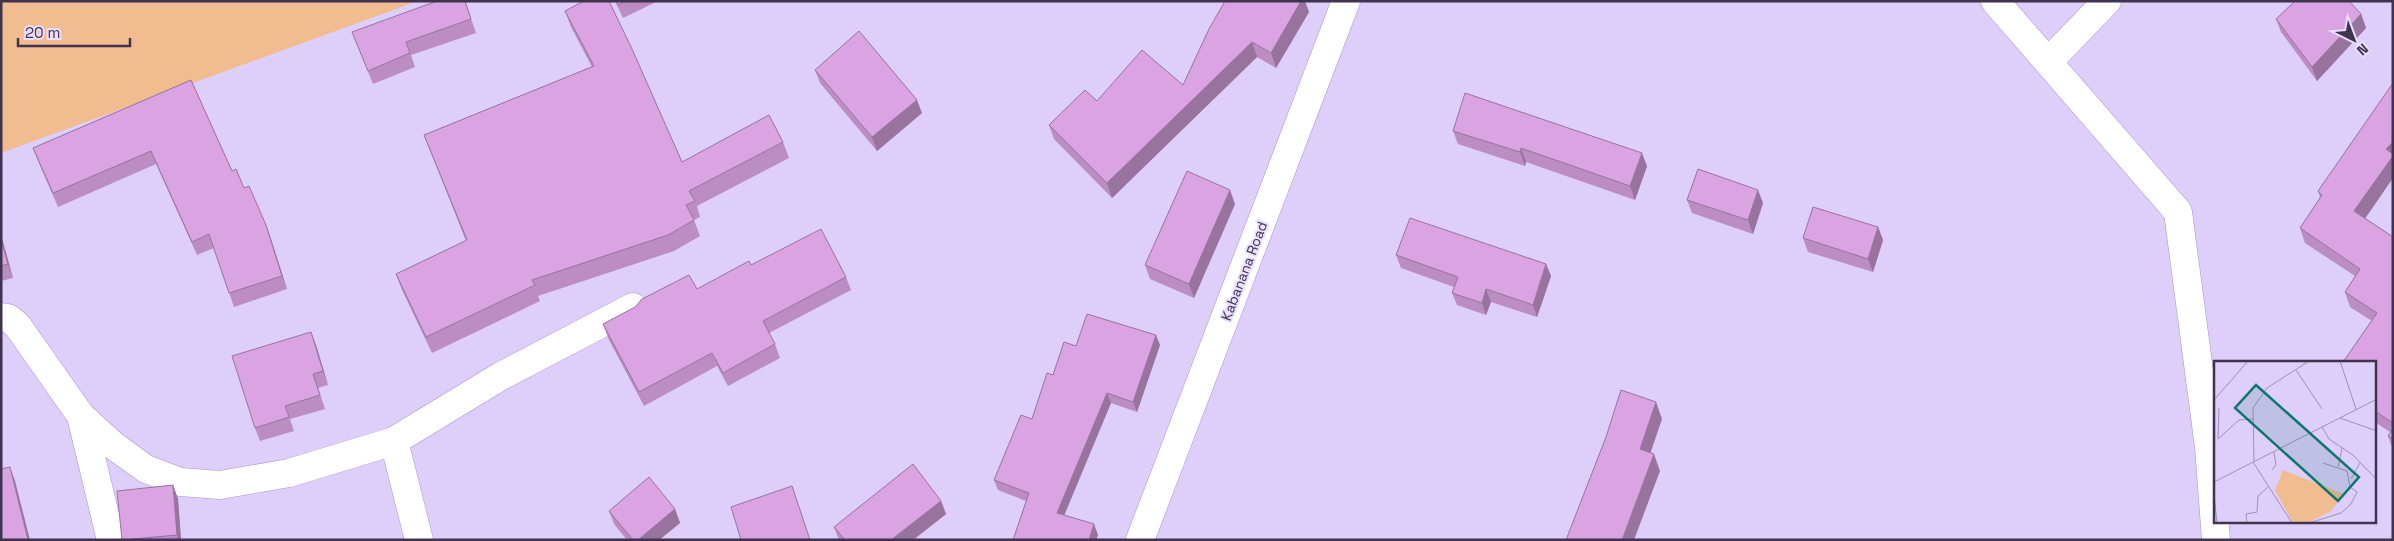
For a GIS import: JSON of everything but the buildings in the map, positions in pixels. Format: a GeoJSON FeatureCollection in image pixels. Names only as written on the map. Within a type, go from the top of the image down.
{"type":"FeatureCollection","features":[{"type":"Feature","properties":{"kind":"street","name":"Kabanana Road"},"geometry":{"type":"LineString","coordinates":[[1140,540],[1268,210],[1346,1]]}},
{"type":"Feature","properties":{"kind":"street"},"geometry":{"type":"LineString","coordinates":[[1995,1],[2178,212],[2209,447],[2214,513]]}},
{"type":"Feature","properties":{"kind":"street"},"geometry":{"type":"LineString","coordinates":[[2049,61],[2107,1]]}},
{"type":"Feature","properties":{"kind":"street"},"geometry":{"type":"LineString","coordinates":[[1,317],[8,318],[16,325],[81,416],[114,446],[146,469],[180,482],[220,484],[289,473],[394,441],[501,376],[634,306]]}},
{"type":"Feature","properties":{"kind":"street"},"geometry":{"type":"LineString","coordinates":[[81,416],[97,492],[111,540]]}},
{"type":"Feature","properties":{"kind":"street"},"geometry":{"type":"LineString","coordinates":[[394,441],[419,540]]}},
{"type":"Feature","properties":{"kind":"street"},"geometry":{"type":"LineString","coordinates":[[2215,524],[2216,540]]}},
{"type":"Feature","properties":{"kind":"shaded area"},"geometry":{"type":"Polygon","coordinates":[[[1,1],[418,1],[1,153],[1,1]]]}}]}
